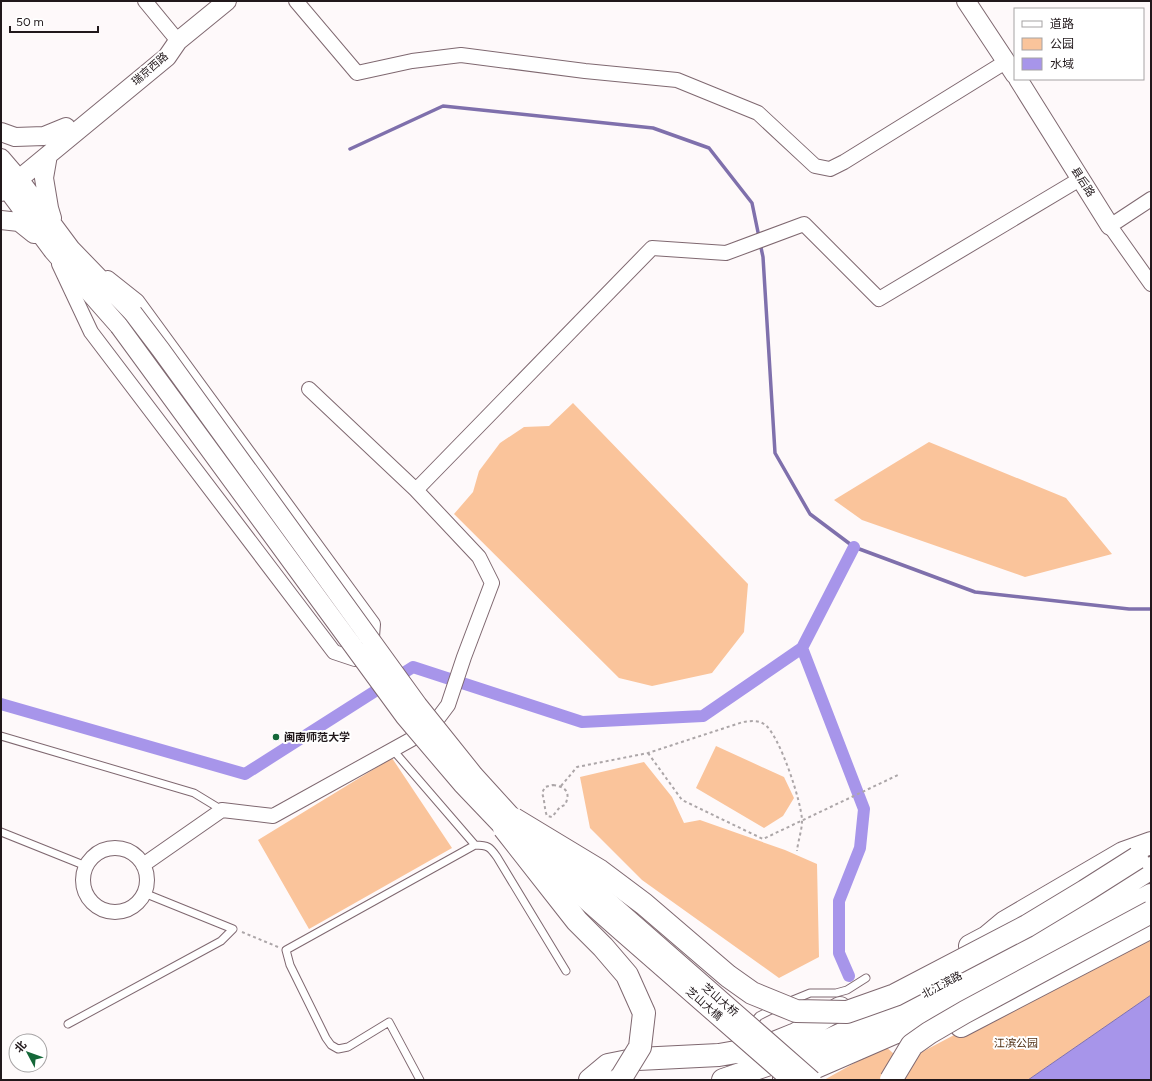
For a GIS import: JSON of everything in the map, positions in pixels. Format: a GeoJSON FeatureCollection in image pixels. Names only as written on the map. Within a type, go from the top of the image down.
{"type":"FeatureCollection","features":[{"type":"Feature","properties":{"kind":"main road"},"geometry":{"type":"LineString","coordinates":[[509,823],[600,871],[644,904],[728,976],[752,993],[796,1011],[847,1012],[895,995],[1027,926],[1148,854]]}},
{"type":"Feature","properties":{"kind":"main road"},"geometry":{"type":"LineString","coordinates":[[509,823],[577,921],[627,975],[644,1013],[640,1047],[621,1078],[618,1080]]}},
{"type":"Feature","properties":{"kind":"main road"},"geometry":{"type":"LineString","coordinates":[[590,1080],[608,1065],[638,1059],[719,1055],[733,1046],[764,1047],[796,1034],[848,1004],[886,992],[987,937],[1005,922],[1123,853],[1148,854]]}},
{"type":"Feature","properties":{"kind":"main road","name":"北江滨路"},"geometry":{"type":"LineString","coordinates":[[723,1080],[796,1055],[888,1013],[1095,904],[1148,854]]}},
{"type":"Feature","properties":{"kind":"main road","name":"北江滨路"},"geometry":{"type":"LineString","coordinates":[[780,1080],[809,1070],[894,1033],[1151,895]]}},
{"type":"Feature","properties":{"kind":"main road"},"geometry":{"type":"LineString","coordinates":[[890,1080],[912,1045],[929,1033],[965,1012],[1151,912]]}},
{"type":"Feature","properties":{"kind":"main road"},"geometry":{"type":"LineString","coordinates":[[806,1080],[838,1069],[930,1028],[948,1032],[958,1028],[1151,927]]}},
{"type":"Feature","properties":{"kind":"street"},"geometry":{"type":"LineString","coordinates":[[145,1],[178,41],[227,1]]}},
{"type":"Feature","properties":{"kind":"street"},"geometry":{"type":"LineString","coordinates":[[296,1],[357,73],[412,62],[461,55],[585,71],[678,80],[758,113],[815,166],[830,169],[1011,68],[966,1]]}},
{"type":"Feature","properties":{"kind":"street","name":"瑞京西路"},"geometry":{"type":"LineString","coordinates":[[6,178],[160,46],[178,41]]}},
{"type":"Feature","properties":{"kind":"street","name":"瑞京西路"},"geometry":{"type":"LineString","coordinates":[[6,178],[48,155],[167,57],[178,41]]}},
{"type":"Feature","properties":{"kind":"street","name":"县后路"},"geometry":{"type":"LineString","coordinates":[[1019,80],[1110,226],[1151,284]]}},
{"type":"Feature","properties":{"kind":"street"},"geometry":{"type":"LineString","coordinates":[[1,132],[15,137],[44,136],[66,127]]}},
{"type":"Feature","properties":{"kind":"street"},"geometry":{"type":"LineString","coordinates":[[1,220],[19,222],[53,242],[71,249],[137,301],[373,624],[371,649],[355,659],[334,652],[91,332],[53,242],[44,178],[48,155]]}},
{"type":"Feature","properties":{"kind":"street"},"geometry":{"type":"LineString","coordinates":[[6,178],[53,242],[119,326],[405,717],[462,784],[509,823],[622,924]]}},
{"type":"Feature","properties":{"kind":"street"},"geometry":{"type":"LineString","coordinates":[[416,490],[652,248],[726,253],[804,224],[880,299],[1080,179]]}},
{"type":"Feature","properties":{"kind":"street"},"geometry":{"type":"LineString","coordinates":[[1110,226],[1151,199]]}},
{"type":"Feature","properties":{"kind":"street"},"geometry":{"type":"LineString","coordinates":[[71,249],[133,313],[418,705],[474,775],[509,823]]}},
{"type":"Feature","properties":{"kind":"street"},"geometry":{"type":"LineString","coordinates":[[143,865],[222,810],[273,816],[430,729],[448,705],[464,657],[492,583],[479,557],[416,490],[309,389]]}},
{"type":"Feature","properties":{"kind":"street"},"geometry":{"type":"LineString","coordinates":[[109,848],[119,848],[129,851],[137,857],[143,865],[147,883],[144,893],[131,907],[121,911],[102,909],[93,903],[87,895],[83,876],[86,866],[92,858],[109,848]]}},
{"type":"Feature","properties":{"kind":"street","name":"芝山大橋"},"geometry":{"type":"LineString","coordinates":[[622,924],[791,1080]]}},
{"type":"Feature","properties":{"kind":"street","name":"芝山大桥"},"geometry":{"type":"LineString","coordinates":[[622,924],[812,1080]]}},
{"type":"Feature","properties":{"kind":"lane"},"geometry":{"type":"LineString","coordinates":[[1,736],[194,793],[222,810]]}},
{"type":"Feature","properties":{"kind":"lane"},"geometry":{"type":"LineString","coordinates":[[393,750],[475,845]]}},
{"type":"Feature","properties":{"kind":"lane"},"geometry":{"type":"LineString","coordinates":[[1,832],[86,866]]}},
{"type":"Feature","properties":{"kind":"lane"},"geometry":{"type":"LineString","coordinates":[[420,1080],[388,1022],[348,1046],[338,1049],[331,1045],[326,1038],[290,965],[286,950],[475,845],[486,845],[494,853],[566,971]]}},
{"type":"Feature","properties":{"kind":"lane"},"geometry":{"type":"LineString","coordinates":[[68,1024],[221,941],[233,929],[144,893]]}},
{"type":"Feature","properties":{"kind":"lane"},"geometry":{"type":"LineString","coordinates":[[733,1046],[759,1016],[810,993],[836,993],[847,990],[866,978]]}},
{"type":"Feature","properties":{"kind":"path"},"geometry":{"type":"LineString","coordinates":[[561,786],[577,767],[648,753],[743,722],[753,721],[764,724],[771,730],[787,764],[796,788],[802,820],[797,851]]}},
{"type":"Feature","properties":{"kind":"path"},"geometry":{"type":"LineString","coordinates":[[648,753],[682,800],[763,839],[898,775]]}},
{"type":"Feature","properties":{"kind":"path"},"geometry":{"type":"LineString","coordinates":[[553,785],[561,786],[566,791],[568,799],[565,805],[560,807],[552,817],[547,816],[542,793],[545,787],[553,785]]}},
{"type":"Feature","properties":{"kind":"path"},"geometry":{"type":"LineString","coordinates":[[233,929],[286,950]]}},
{"type":"Feature","properties":{"kind":"green space"},"geometry":{"type":"Polygon","coordinates":[[[573,403],[748,584],[744,632],[712,673],[652,686],[619,678],[454,514],[473,492],[479,471],[500,443],[524,427],[549,426],[573,403]]]}},
{"type":"Feature","properties":{"kind":"green space"},"geometry":{"type":"Polygon","coordinates":[[[929,442],[1066,498],[1112,554],[1025,577],[862,520],[834,500],[929,442]]]}},
{"type":"Feature","properties":{"kind":"green space"},"geometry":{"type":"Polygon","coordinates":[[[716,746],[784,777],[794,798],[783,816],[764,828],[696,788],[716,746]]]}},
{"type":"Feature","properties":{"kind":"green space"},"geometry":{"type":"Polygon","coordinates":[[[392,758],[452,848],[309,929],[258,840],[392,758]]]}},
{"type":"Feature","properties":{"kind":"green space"},"geometry":{"type":"Polygon","coordinates":[[[644,762],[672,797],[684,823],[700,820],[785,850],[817,864],[819,957],[779,978],[642,880],[590,828],[580,777],[644,762]]]}},
{"type":"Feature","properties":{"kind":"green space","name":"江滨公园"},"geometry":{"type":"Polygon","coordinates":[[[1151,931],[1151,995],[1028,1080],[824,1080],[885,1046],[903,1062],[1151,931]]]}},
{"type":"Feature","properties":{"kind":"water"},"geometry":{"type":"Polygon","coordinates":[[[1151,995],[1151,1080],[1028,1080],[1151,995]]]}},
{"type":"Feature","properties":{"kind":"waterway"},"geometry":{"type":"LineString","coordinates":[[350,149],[443,106],[653,128],[709,148],[752,203],[759,237]]}},
{"type":"Feature","properties":{"kind":"waterway"},"geometry":{"type":"LineString","coordinates":[[760,243],[763,257],[775,453],[810,514],[854,547],[975,592],[1129,609],[1151,609]]}},
{"type":"Feature","properties":{"kind":"waterway"},"geometry":{"type":"LineString","coordinates":[[802,648],[854,547]]}},
{"type":"Feature","properties":{"kind":"waterway"},"geometry":{"type":"LineString","coordinates":[[1,704],[245,774],[413,667],[582,722],[703,716],[802,648],[864,809],[860,848],[839,901],[839,953],[849,976]]}},
{"type":"Feature","properties":{"kind":"place","name":"闽南师范大学"},"geometry":{"type":"Point","coordinates":[276,737]}}]}
